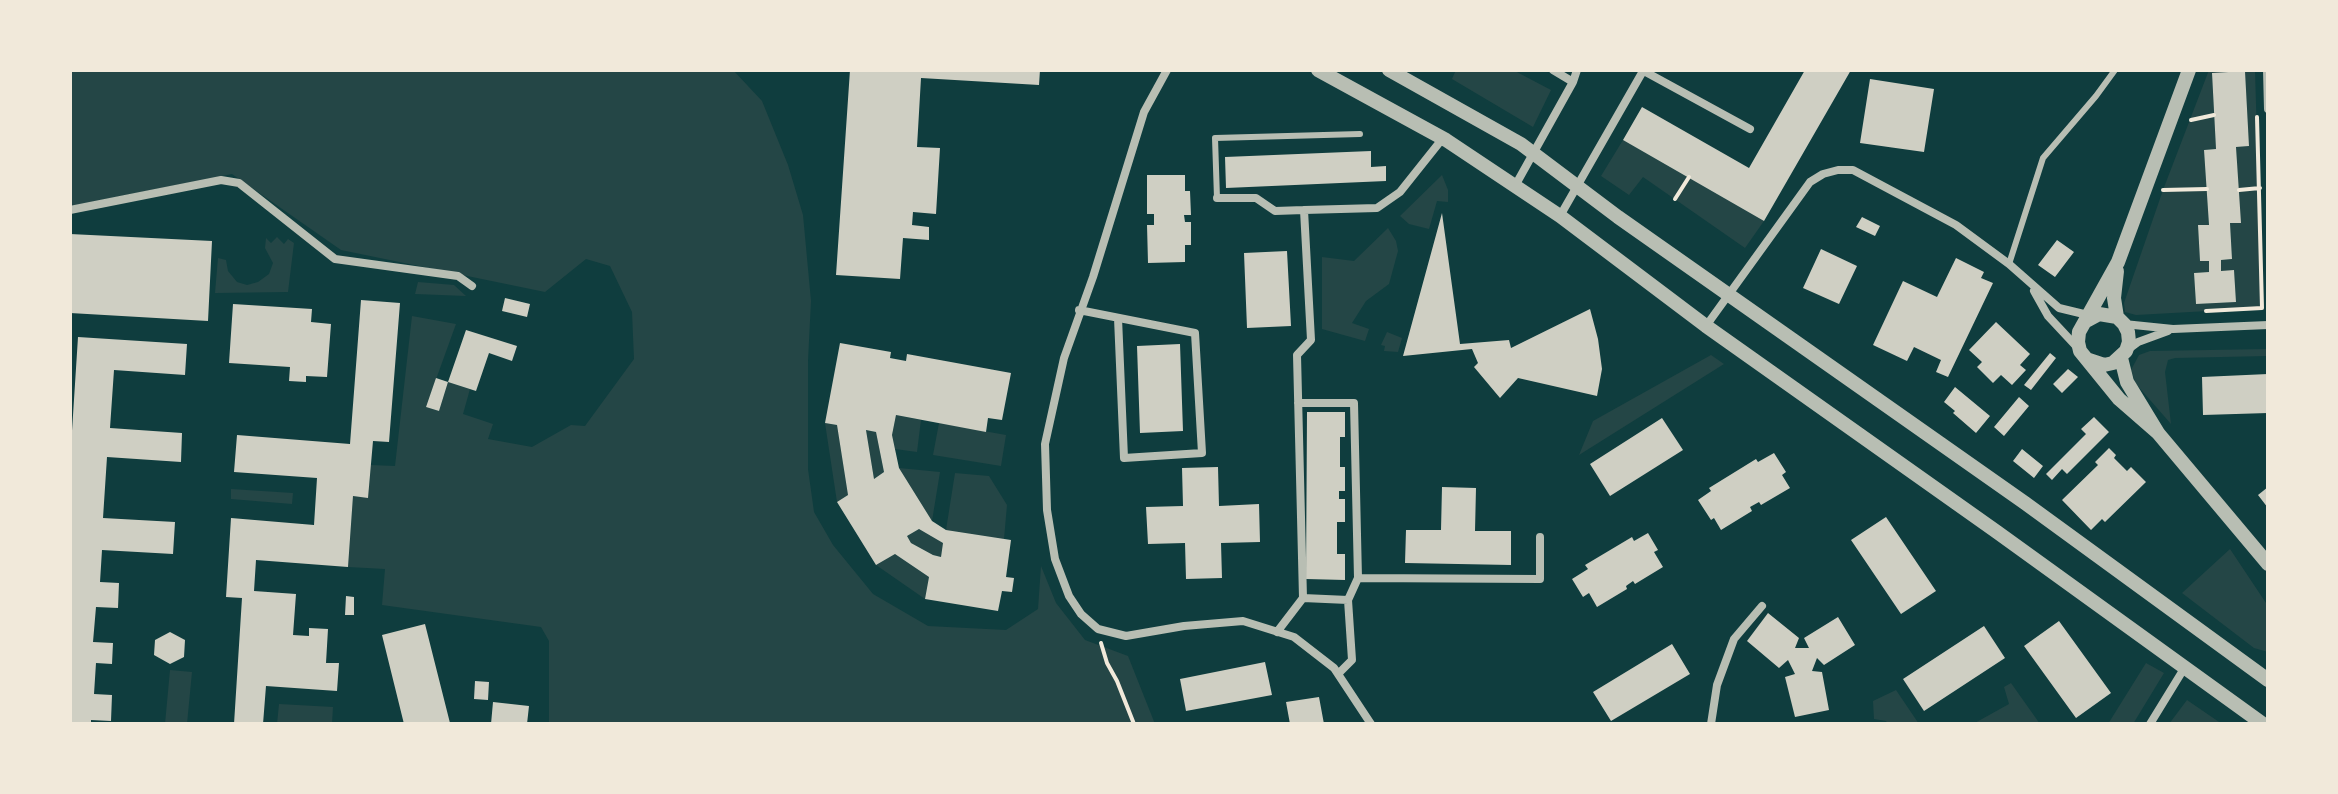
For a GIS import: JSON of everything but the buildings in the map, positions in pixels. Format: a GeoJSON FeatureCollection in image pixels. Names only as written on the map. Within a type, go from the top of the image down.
{"type":"FeatureCollection","features":[{"type":"Feature","properties":{"kind":"street"},"geometry":{"type":"LineString","coordinates":[[1167,70],[1144,112],[1093,277],[1064,358],[1045,444],[1047,510],[1055,559],[1069,596],[1081,614],[1098,629],[1126,636],[1184,626],[1243,621],[1294,637],[1334,668],[1371,724]]}},
{"type":"Feature","properties":{"kind":"street"},"geometry":{"type":"LineString","coordinates":[[1318,70],[1443,138],[1560,216],[1706,326],[2263,724]]}},
{"type":"Feature","properties":{"kind":"street"},"geometry":{"type":"LineString","coordinates":[[1389,70],[1533,153],[1618,217],[1731,294],[2266,677]]}},
{"type":"Feature","properties":{"kind":"street"},"geometry":{"type":"LineString","coordinates":[[1553,70],[1573,82]]}},
{"type":"Feature","properties":{"kind":"street"},"geometry":{"type":"LineString","coordinates":[[1515,186],[1577,70]]}},
{"type":"Feature","properties":{"kind":"street"},"geometry":{"type":"LineString","coordinates":[[1560,216],[1643,70],[1750,129]]}},
{"type":"Feature","properties":{"kind":"street"},"geometry":{"type":"LineString","coordinates":[[2173,329],[2138,342],[2113,363],[2104,365],[2094,363],[2083,355],[2078,342],[2079,332],[2090,318],[2118,262],[2189,70]]}},
{"type":"Feature","properties":{"kind":"street"},"geometry":{"type":"LineString","coordinates":[[2267,70],[2268,109]]}},
{"type":"Feature","properties":{"kind":"street"},"geometry":{"type":"LineString","coordinates":[[1217,198],[1256,198],[1275,211],[1377,208],[1400,192],[1443,138]]}},
{"type":"Feature","properties":{"kind":"street"},"geometry":{"type":"LineString","coordinates":[[1706,326],[1810,182],[1838,170],[1853,170],[1956,225],[2009,264],[2059,308],[2090,318],[2173,329],[2268,325]]}},
{"type":"Feature","properties":{"kind":"street"},"geometry":{"type":"LineString","coordinates":[[70,210],[221,180],[239,183],[335,259],[458,276],[472,286]]}},
{"type":"Feature","properties":{"kind":"street"},"geometry":{"type":"LineString","coordinates":[[1277,632],[1303,598],[1297,355],[1311,340],[1304,210]]}},
{"type":"Feature","properties":{"kind":"street"},"geometry":{"type":"LineString","coordinates":[[2118,262],[2114,298],[2120,321],[2128,332],[2124,354],[2127,382],[2158,433],[2268,564]]}},
{"type":"Feature","properties":{"kind":"street"},"geometry":{"type":"LineString","coordinates":[[2029,283],[2048,316],[2119,399],[2158,433]]}},
{"type":"Feature","properties":{"kind":"street"},"geometry":{"type":"LineString","coordinates":[[1079,310],[1195,333],[1202,453],[1124,458],[1118,318]]}},
{"type":"Feature","properties":{"kind":"street"},"geometry":{"type":"LineString","coordinates":[[1298,403],[1354,403],[1358,578],[1348,600],[1352,660],[1338,674]]}},
{"type":"Feature","properties":{"kind":"street"},"geometry":{"type":"LineString","coordinates":[[1358,578],[1540,579],[1540,537]]}},
{"type":"Feature","properties":{"kind":"street"},"geometry":{"type":"LineString","coordinates":[[1303,598],[1348,600]]}},
{"type":"Feature","properties":{"kind":"street"},"geometry":{"type":"LineString","coordinates":[[1711,724],[1717,685],[1734,639],[1762,606]]}},
{"type":"Feature","properties":{"kind":"street"},"geometry":{"type":"LineString","coordinates":[[2150,724],[2185,667]]}},
{"type":"Feature","properties":{"kind":"lane"},"geometry":{"type":"LineString","coordinates":[[2009,264],[2043,158],[2115,70]]}},
{"type":"Feature","properties":{"kind":"lane"},"geometry":{"type":"LineString","coordinates":[[1217,198],[1215,138],[1360,134]]}},
{"type":"Feature","properties":{"kind":"path"},"geometry":{"type":"LineString","coordinates":[[2199,311],[2262,308],[2257,114]]}},
{"type":"Feature","properties":{"kind":"path"},"geometry":{"type":"LineString","coordinates":[[2191,120],[2214,115]]}},
{"type":"Feature","properties":{"kind":"path"},"geometry":{"type":"LineString","coordinates":[[1675,199],[1689,177]]}},
{"type":"Feature","properties":{"kind":"path"},"geometry":{"type":"LineString","coordinates":[[2239,190],[2260,188]]}},
{"type":"Feature","properties":{"kind":"path"},"geometry":{"type":"LineString","coordinates":[[2163,190],[2207,189]]}},
{"type":"Feature","properties":{"kind":"path"},"geometry":{"type":"LineString","coordinates":[[1098,629],[1107,663],[1134,724]]}},
{"type":"Feature","properties":{"kind":"shaded area"},"geometry":{"type":"Polygon","coordinates":[[[70,70],[733,70],[762,101],[788,165],[803,215],[811,301],[808,469],[814,512],[833,545],[873,594],[928,626],[1006,630],[1038,609],[1041,566],[1056,603],[1085,640],[1128,656],[1155,724],[549,724],[549,641],[541,627],[382,605],[385,569],[348,567],[353,496],[368,497],[371,465],[395,466],[412,316],[456,324],[426,407],[439,411],[448,382],[470,389],[463,414],[493,424],[488,439],[532,447],[571,425],[585,426],[634,359],[632,312],[610,266],[586,259],[545,292],[341,250],[232,174],[70,206],[70,70]]]}},
{"type":"Feature","properties":{"kind":"shaded area"},"geometry":{"type":"Polygon","coordinates":[[[1456,70],[1513,70],[1551,90],[1533,127],[1452,79],[1456,70]]]}},
{"type":"Feature","properties":{"kind":"shaded area"},"geometry":{"type":"Polygon","coordinates":[[[2209,70],[2255,70],[2262,308],[2136,315],[2125,312],[2124,303],[2209,70]],[[2245,72],[2212,74],[2216,149],[2204,150],[2209,225],[2198,226],[2200,261],[2209,261],[2209,272],[2194,273],[2196,304],[2236,302],[2234,271],[2221,271],[2221,260],[2232,259],[2230,223],[2240,223],[2236,147],[2249,146],[2245,72]]]}},
{"type":"Feature","properties":{"kind":"shaded area"},"geometry":{"type":"Polygon","coordinates":[[[1623,140],[1764,221],[1745,248],[1643,177],[1629,195],[1601,176],[1623,140]]]}},
{"type":"Feature","properties":{"kind":"shaded area"},"geometry":{"type":"Polygon","coordinates":[[[1442,175],[1448,190],[1448,202],[1437,201],[1429,229],[1409,224],[1400,216],[1442,175]]]}},
{"type":"Feature","properties":{"kind":"shaded area"},"geometry":{"type":"Polygon","coordinates":[[[1388,228],[1398,251],[1389,284],[1366,301],[1352,323],[1369,329],[1365,341],[1322,329],[1322,257],[1354,261],[1388,228]]]}},
{"type":"Feature","properties":{"kind":"shaded area"},"geometry":{"type":"Polygon","coordinates":[[[277,237],[284,244],[288,239],[294,243],[288,292],[215,293],[218,258],[226,260],[228,271],[237,282],[247,285],[258,282],[269,274],[273,263],[265,248],[266,238],[271,243],[277,237]]]}},
{"type":"Feature","properties":{"kind":"shaded area"},"geometry":{"type":"Polygon","coordinates":[[[418,282],[454,285],[466,296],[415,294],[418,282]]]}},
{"type":"Feature","properties":{"kind":"shaded area"},"geometry":{"type":"Polygon","coordinates":[[[1387,332],[1402,338],[1398,352],[1384,351],[1385,346],[1381,345],[1387,332]]]}},
{"type":"Feature","properties":{"kind":"shaded area"},"geometry":{"type":"Polygon","coordinates":[[[2268,349],[2268,356],[2168,360],[2165,372],[2171,424],[2136,384],[2131,370],[2139,355],[2150,351],[2268,349]]]}},
{"type":"Feature","properties":{"kind":"shaded area"},"geometry":{"type":"Polygon","coordinates":[[[1711,355],[1724,364],[1579,455],[1593,421],[1711,355]]]}},
{"type":"Feature","properties":{"kind":"shaded area"},"geometry":{"type":"Polygon","coordinates":[[[896,415],[921,420],[917,452],[895,449],[892,435],[896,415]]]}},
{"type":"Feature","properties":{"kind":"shaded area"},"geometry":{"type":"Polygon","coordinates":[[[825,423],[837,425],[848,495],[837,502],[825,423]]]}},
{"type":"Feature","properties":{"kind":"shaded area"},"geometry":{"type":"Polygon","coordinates":[[[939,423],[1006,435],[1001,466],[933,455],[939,423]]]}},
{"type":"Feature","properties":{"kind":"shaded area"},"geometry":{"type":"Polygon","coordinates":[[[866,430],[876,432],[884,472],[874,479],[866,430]]]}},
{"type":"Feature","properties":{"kind":"shaded area"},"geometry":{"type":"Polygon","coordinates":[[[899,468],[940,472],[932,521],[899,468]]]}},
{"type":"Feature","properties":{"kind":"shaded area"},"geometry":{"type":"Polygon","coordinates":[[[955,473],[989,476],[1007,505],[1004,539],[946,530],[955,473]]]}},
{"type":"Feature","properties":{"kind":"shaded area"},"geometry":{"type":"Polygon","coordinates":[[[231,489],[293,493],[292,504],[231,499],[231,489]]]}},
{"type":"Feature","properties":{"kind":"shaded area"},"geometry":{"type":"Polygon","coordinates":[[[919,529],[943,543],[941,557],[911,543],[907,536],[919,529]]]}},
{"type":"Feature","properties":{"kind":"shaded area"},"geometry":{"type":"Polygon","coordinates":[[[2230,549],[2268,606],[2268,652],[2254,648],[2182,593],[2230,549]]]}},
{"type":"Feature","properties":{"kind":"shaded area"},"geometry":{"type":"Polygon","coordinates":[[[895,554],[929,577],[925,599],[876,565],[895,554]]]}},
{"type":"Feature","properties":{"kind":"shaded area"},"geometry":{"type":"Polygon","coordinates":[[[2146,663],[2164,673],[2133,724],[2108,724],[2146,663]]]}},
{"type":"Feature","properties":{"kind":"shaded area"},"geometry":{"type":"Polygon","coordinates":[[[170,670],[192,672],[187,724],[165,724],[170,670]]]}},
{"type":"Feature","properties":{"kind":"shaded area"},"geometry":{"type":"Polygon","coordinates":[[[2011,683],[2040,724],[1973,724],[2009,704],[2004,687],[2011,683]]]}},
{"type":"Feature","properties":{"kind":"shaded area"},"geometry":{"type":"Polygon","coordinates":[[[1896,690],[1919,724],[1888,724],[1874,719],[1873,701],[1896,690]]]}},
{"type":"Feature","properties":{"kind":"shaded area"},"geometry":{"type":"Polygon","coordinates":[[[2187,700],[2222,724],[2169,724],[2187,700]]]}},
{"type":"Feature","properties":{"kind":"shaded area"},"geometry":{"type":"Polygon","coordinates":[[[279,704],[333,707],[332,724],[277,724],[279,704]]]}}]}
